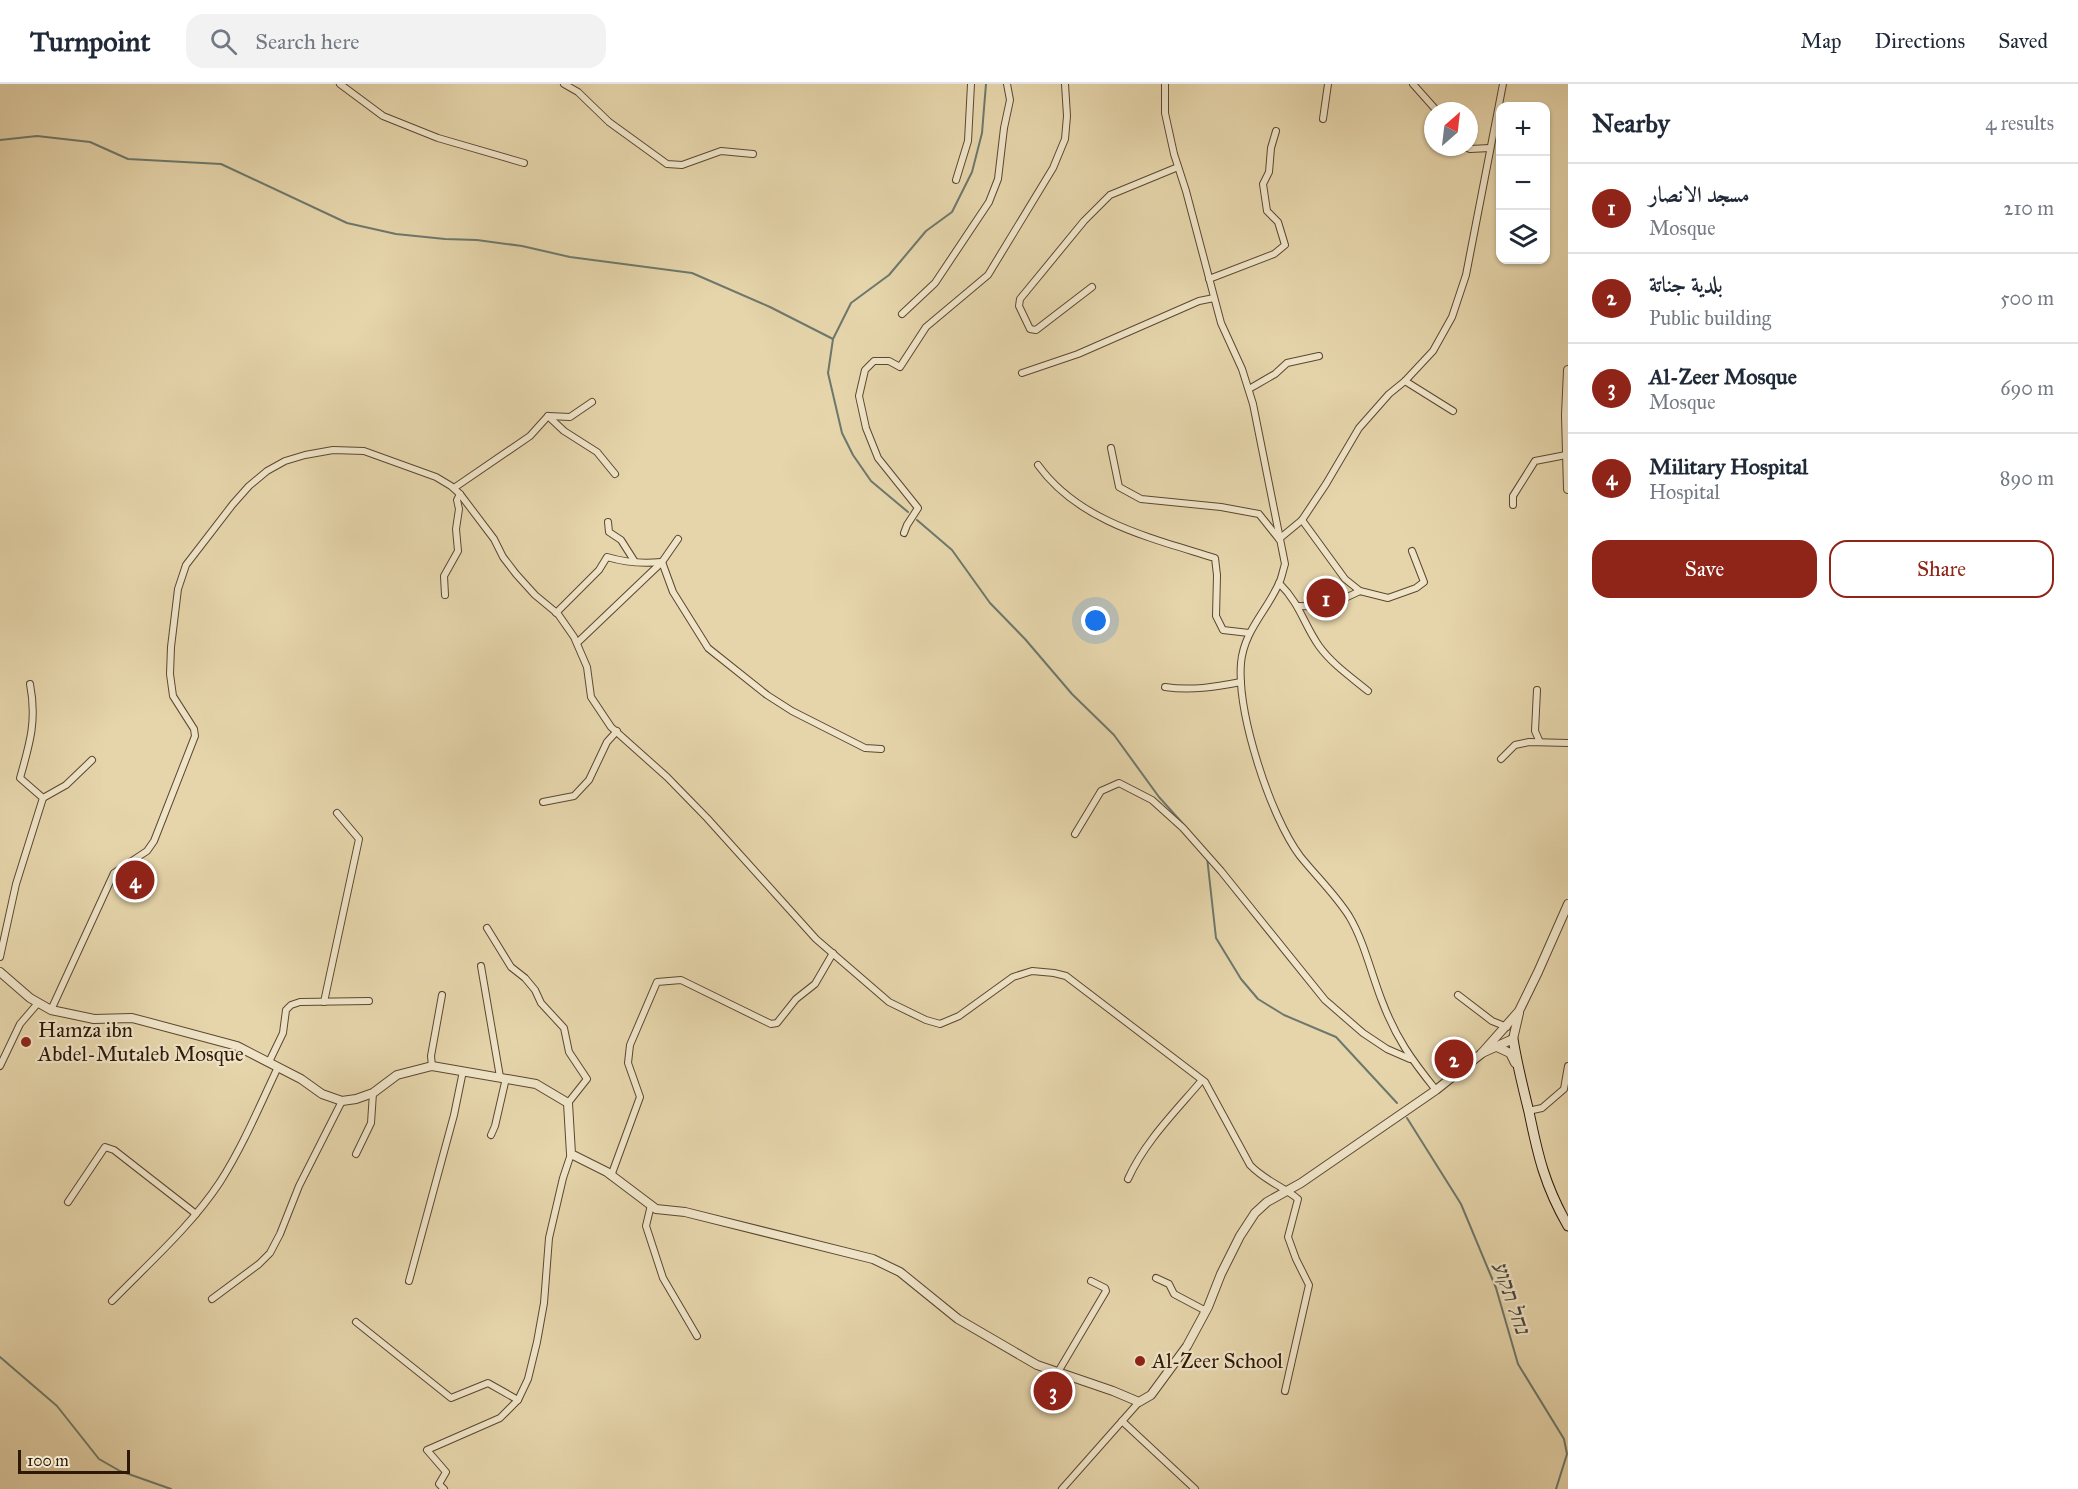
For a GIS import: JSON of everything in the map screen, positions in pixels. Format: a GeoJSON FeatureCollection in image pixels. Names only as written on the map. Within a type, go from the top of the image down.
{"type":"FeatureCollection","features":[{"type":"Feature","properties":{"kind":"main road"},"geometry":{"type":"LineString","coordinates":[[1514,1040],[1517,1067],[1543,1175],[1555,1204],[1568,1226]]}},
{"type":"Feature","properties":{"kind":"street"},"geometry":{"type":"LineString","coordinates":[[340,84],[383,116],[438,138],[524,162]]}},
{"type":"Feature","properties":{"kind":"street"},"geometry":{"type":"LineString","coordinates":[[564,84],[578,92],[609,122],[667,164],[682,165],[721,151],[753,154]]}},
{"type":"Feature","properties":{"kind":"street"},"geometry":{"type":"LineString","coordinates":[[956,180],[968,141],[971,84]]}},
{"type":"Feature","properties":{"kind":"street"},"geometry":{"type":"LineString","coordinates":[[903,314],[935,283],[989,202],[998,179],[1010,100],[1007,84]]}},
{"type":"Feature","properties":{"kind":"street"},"geometry":{"type":"LineString","coordinates":[[904,533],[918,508],[879,458],[866,428],[859,396],[865,370],[874,361],[889,361],[900,367],[926,327],[988,275],[1053,168],[1065,140],[1065,84]]}},
{"type":"Feature","properties":{"kind":"street"},"geometry":{"type":"LineString","coordinates":[[1165,84],[1165,113],[1178,167],[1221,323],[1242,369],[1248,389],[1263,446],[1285,564],[1279,583],[1249,633],[1244,647],[1242,699],[1259,769],[1279,818],[1299,854],[1349,916],[1395,1032],[1410,1059],[1436,1090]]}},
{"type":"Feature","properties":{"kind":"street"},"geometry":{"type":"LineString","coordinates":[[1323,119],[1328,84]]}},
{"type":"Feature","properties":{"kind":"street"},"geometry":{"type":"LineString","coordinates":[[1413,84],[1429,102]]}},
{"type":"Feature","properties":{"kind":"street"},"geometry":{"type":"LineString","coordinates":[[1279,539],[1302,520],[1359,428],[1389,394],[1405,381],[1433,351],[1452,317],[1466,275],[1503,84]]}},
{"type":"Feature","properties":{"kind":"street"},"geometry":{"type":"LineString","coordinates":[[1209,279],[1274,254],[1285,245],[1278,222],[1267,211],[1263,184],[1269,172],[1271,148],[1276,131]]}},
{"type":"Feature","properties":{"kind":"street"},"geometry":{"type":"LineString","coordinates":[[1478,149],[1490,148]]}},
{"type":"Feature","properties":{"kind":"street"},"geometry":{"type":"LineString","coordinates":[[1092,287],[1036,330],[1030,329],[1019,306],[1020,299],[1077,230],[1110,195],[1178,167]]}},
{"type":"Feature","properties":{"kind":"street"},"geometry":{"type":"LineString","coordinates":[[1022,373],[1078,354],[1199,301],[1214,298]]}},
{"type":"Feature","properties":{"kind":"street"},"geometry":{"type":"LineString","coordinates":[[1248,389],[1275,374],[1287,363],[1319,356]]}},
{"type":"Feature","properties":{"kind":"street"},"geometry":{"type":"LineString","coordinates":[[1568,370],[1566,455],[1568,489]]}},
{"type":"Feature","properties":{"kind":"street"},"geometry":{"type":"LineString","coordinates":[[1405,381],[1453,411]]}},
{"type":"Feature","properties":{"kind":"street"},"geometry":{"type":"LineString","coordinates":[[548,416],[570,417],[592,402]]}},
{"type":"Feature","properties":{"kind":"street"},"geometry":{"type":"LineString","coordinates":[[548,416],[564,431],[597,452],[615,474]]}},
{"type":"Feature","properties":{"kind":"street"},"geometry":{"type":"LineString","coordinates":[[453,488],[530,436],[548,416]]}},
{"type":"Feature","properties":{"kind":"street"},"geometry":{"type":"LineString","coordinates":[[1111,448],[1119,487],[1133,495],[1141,499],[1221,507],[1259,514],[1279,539]]}},
{"type":"Feature","properties":{"kind":"street"},"geometry":{"type":"LineString","coordinates":[[51,1010],[114,873],[147,850],[154,841],[195,736],[194,729],[173,696],[170,674],[178,589],[186,565],[249,486],[267,471],[285,461],[304,455],[333,450],[364,451],[436,477],[460,494],[494,538],[503,557],[516,574],[535,595],[556,612],[578,643],[587,667],[591,697],[617,732],[667,777],[707,818],[793,915],[890,1002],[926,1020],[940,1024],[959,1016],[1013,977],[1032,971],[1054,973],[1066,976],[1202,1080],[1218,1104],[1250,1165],[1258,1174],[1298,1199],[1288,1237],[1309,1285],[1285,1390]]}},
{"type":"Feature","properties":{"kind":"street"},"geometry":{"type":"LineString","coordinates":[[1513,505],[1513,496],[1535,461],[1566,455]]}},
{"type":"Feature","properties":{"kind":"street"},"geometry":{"type":"LineString","coordinates":[[1038,465],[1050,481],[1067,497],[1129,532],[1215,558],[1216,616],[1223,630],[1249,633]]}},
{"type":"Feature","properties":{"kind":"street"},"geometry":{"type":"LineString","coordinates":[[445,595],[444,576],[458,551],[456,529],[459,509],[457,500],[460,494]]}},
{"type":"Feature","properties":{"kind":"street"},"geometry":{"type":"LineString","coordinates":[[1302,520],[1345,579],[1360,591],[1388,598],[1416,588],[1424,582],[1412,551]]}},
{"type":"Feature","properties":{"kind":"street"},"geometry":{"type":"LineString","coordinates":[[608,522],[609,532],[621,540],[635,562]]}},
{"type":"Feature","properties":{"kind":"street"},"geometry":{"type":"LineString","coordinates":[[578,643],[662,562],[678,539]]}},
{"type":"Feature","properties":{"kind":"street"},"geometry":{"type":"LineString","coordinates":[[556,612],[599,570],[607,557],[622,562],[650,564],[662,562]]}},
{"type":"Feature","properties":{"kind":"street"},"geometry":{"type":"LineString","coordinates":[[662,562],[674,592],[708,648],[767,695],[792,711],[865,748],[881,749]]}},
{"type":"Feature","properties":{"kind":"street"},"geometry":{"type":"LineString","coordinates":[[1279,583],[1299,606],[1319,646],[1336,665],[1368,691]]}},
{"type":"Feature","properties":{"kind":"street"},"geometry":{"type":"LineString","coordinates":[[1299,606],[1326,607],[1360,591]]}},
{"type":"Feature","properties":{"kind":"street"},"geometry":{"type":"LineString","coordinates":[[1165,687],[1209,688],[1241,682]]}},
{"type":"Feature","properties":{"kind":"street"},"geometry":{"type":"LineString","coordinates":[[30,684],[34,706],[31,741],[20,778],[43,798]]}},
{"type":"Feature","properties":{"kind":"street"},"geometry":{"type":"LineString","coordinates":[[1537,690],[1535,731],[1539,740]]}},
{"type":"Feature","properties":{"kind":"street"},"geometry":{"type":"LineString","coordinates":[[543,802],[574,796],[589,780],[607,742],[617,732]]}},
{"type":"Feature","properties":{"kind":"street"},"geometry":{"type":"LineString","coordinates":[[1501,759],[1515,745],[1539,740],[1568,743]]}},
{"type":"Feature","properties":{"kind":"street"},"geometry":{"type":"LineString","coordinates":[[0,957],[16,884],[43,798],[66,785],[92,760]]}},
{"type":"Feature","properties":{"kind":"street"},"geometry":{"type":"LineString","coordinates":[[1075,834],[1101,791],[1119,783],[1152,800],[1184,828],[1325,1000],[1363,1033],[1387,1049],[1410,1059]]}},
{"type":"Feature","properties":{"kind":"street"},"geometry":{"type":"LineString","coordinates":[[324,1002],[359,839],[337,813]]}},
{"type":"Feature","properties":{"kind":"street"},"geometry":{"type":"LineString","coordinates":[[1062,1489],[1138,1402],[1151,1395],[1187,1346],[1206,1311],[1230,1255],[1255,1213],[1267,1202],[1288,1191],[1436,1090],[1481,1054],[1519,1011],[1568,904]]}},
{"type":"Feature","properties":{"kind":"street"},"geometry":{"type":"LineString","coordinates":[[444,1489],[439,1484],[446,1472],[427,1450],[500,1418],[518,1400],[528,1379],[544,1303],[549,1238],[562,1178],[572,1154],[568,1103],[587,1079],[569,1052],[564,1028],[541,1003],[535,990],[525,978],[511,967],[487,928]]}},
{"type":"Feature","properties":{"kind":"street"},"geometry":{"type":"LineString","coordinates":[[611,1176],[640,1097],[628,1063],[630,1044],[657,982],[681,980],[771,1024],[777,1023],[796,999],[815,984],[833,953]]}},
{"type":"Feature","properties":{"kind":"street"},"geometry":{"type":"LineString","coordinates":[[481,966],[503,1078],[495,1126],[491,1135]]}},
{"type":"Feature","properties":{"kind":"street"},"geometry":{"type":"LineString","coordinates":[[0,972],[15,986],[51,1010],[94,1019],[132,1018],[237,1046],[278,1067],[322,1094],[342,1101],[373,1093],[397,1075],[432,1065],[536,1084],[568,1103]]}},
{"type":"Feature","properties":{"kind":"street"},"geometry":{"type":"LineString","coordinates":[[432,1065],[431,1056],[442,995]]}},
{"type":"Feature","properties":{"kind":"street"},"geometry":{"type":"LineString","coordinates":[[1458,995],[1492,1022],[1507,1027]]}},
{"type":"Feature","properties":{"kind":"street"},"geometry":{"type":"LineString","coordinates":[[269,1062],[283,1032],[286,1010],[291,1005],[300,1002],[369,1001]]}},
{"type":"Feature","properties":{"kind":"street"},"geometry":{"type":"LineString","coordinates":[[0,1066],[20,1024],[38,1003]]}},
{"type":"Feature","properties":{"kind":"street"},"geometry":{"type":"LineString","coordinates":[[1514,1040],[1519,1011]]}},
{"type":"Feature","properties":{"kind":"street"},"geometry":{"type":"LineString","coordinates":[[1507,1027],[1508,1033],[1514,1040]]}},
{"type":"Feature","properties":{"kind":"street"},"geometry":{"type":"LineString","coordinates":[[1495,1037],[1505,1036],[1514,1040]]}},
{"type":"Feature","properties":{"kind":"street"},"geometry":{"type":"LineString","coordinates":[[1481,1054],[1514,1040]]}},
{"type":"Feature","properties":{"kind":"street"},"geometry":{"type":"LineString","coordinates":[[1497,1047],[1510,1053],[1517,1067]]}},
{"type":"Feature","properties":{"kind":"street"},"geometry":{"type":"LineString","coordinates":[[1528,1111],[1542,1108],[1564,1089],[1568,1066]]}},
{"type":"Feature","properties":{"kind":"street"},"geometry":{"type":"LineString","coordinates":[[112,1301],[196,1214],[219,1183],[238,1151],[278,1067]]}},
{"type":"Feature","properties":{"kind":"street"},"geometry":{"type":"LineString","coordinates":[[409,1281],[464,1071]]}},
{"type":"Feature","properties":{"kind":"street"},"geometry":{"type":"LineString","coordinates":[[1128,1179],[1135,1162],[1149,1143],[1202,1080]]}},
{"type":"Feature","properties":{"kind":"street"},"geometry":{"type":"LineString","coordinates":[[356,1154],[371,1123],[373,1093]]}},
{"type":"Feature","properties":{"kind":"street"},"geometry":{"type":"LineString","coordinates":[[212,1299],[270,1253],[299,1186],[342,1101]]}},
{"type":"Feature","properties":{"kind":"street"},"geometry":{"type":"LineString","coordinates":[[68,1202],[105,1147],[114,1150],[196,1214]]}},
{"type":"Feature","properties":{"kind":"street"},"geometry":{"type":"LineString","coordinates":[[572,1154],[611,1176],[656,1209],[685,1212],[873,1258],[900,1272],[958,1319],[1037,1365],[1138,1402]]}},
{"type":"Feature","properties":{"kind":"street"},"geometry":{"type":"LineString","coordinates":[[651,1205],[646,1226],[663,1278],[697,1336]]}},
{"type":"Feature","properties":{"kind":"street"},"geometry":{"type":"LineString","coordinates":[[1156,1278],[1169,1284],[1174,1294],[1206,1311]]}},
{"type":"Feature","properties":{"kind":"street"},"geometry":{"type":"LineString","coordinates":[[1058,1372],[1106,1291],[1105,1288],[1091,1281]]}},
{"type":"Feature","properties":{"kind":"street"},"geometry":{"type":"LineString","coordinates":[[356,1322],[450,1398],[488,1383],[518,1400]]}},
{"type":"Feature","properties":{"kind":"street"},"geometry":{"type":"LineString","coordinates":[[1122,1420],[1195,1489]]}},
{"type":"Feature","properties":{"kind":"waterway"},"geometry":{"type":"LineString","coordinates":[[908,512],[871,481],[853,455],[842,433],[828,373],[833,339],[851,303],[889,275],[926,231],[952,212],[972,172],[982,133],[986,84]]}},
{"type":"Feature","properties":{"kind":"waterway"},"geometry":{"type":"LineString","coordinates":[[0,140],[37,136],[90,142],[128,159],[221,164],[347,223],[396,234],[477,240],[522,246],[570,257],[692,273],[770,307],[833,339]]}},
{"type":"Feature","properties":{"kind":"waterway"},"geometry":{"type":"LineString","coordinates":[[917,520],[952,550],[990,603],[1025,639],[1072,694],[1114,735],[1159,797],[1185,826]]}},
{"type":"Feature","properties":{"kind":"waterway"},"geometry":{"type":"LineString","coordinates":[[1207,857],[1216,938],[1241,979],[1258,999],[1284,1015],[1336,1037],[1397,1103]]}},
{"type":"Feature","properties":{"kind":"waterway","name":"נחל תקוע"},"geometry":{"type":"LineString","coordinates":[[1407,1118],[1461,1204],[1496,1288],[1518,1364],[1564,1439],[1567,1454],[1556,1489]]}},
{"type":"Feature","properties":{"kind":"waterway"},"geometry":{"type":"LineString","coordinates":[[0,1357],[57,1406],[99,1459],[120,1471],[171,1489]]}},
{"type":"Feature","properties":{"kind":"place","name":"مسجد الانصار"},"geometry":{"type":"Point","coordinates":[1326,598]}},
{"type":"Feature","properties":{"kind":"place","name":"Military Hospital"},"geometry":{"type":"Point","coordinates":[135,880]}},
{"type":"Feature","properties":{"kind":"place","name":"Hamza ibn Abdel-Mutaleb Mosque"},"geometry":{"type":"Point","coordinates":[26,1042]}},
{"type":"Feature","properties":{"kind":"place","name":"بلدية جناتة"},"geometry":{"type":"Point","coordinates":[1454,1059]}},
{"type":"Feature","properties":{"kind":"place","name":"Al-Zeer School"},"geometry":{"type":"Point","coordinates":[1140,1361]}},
{"type":"Feature","properties":{"kind":"place","name":"Al-Zeer Mosque"},"geometry":{"type":"Point","coordinates":[1053,1391]}}]}
